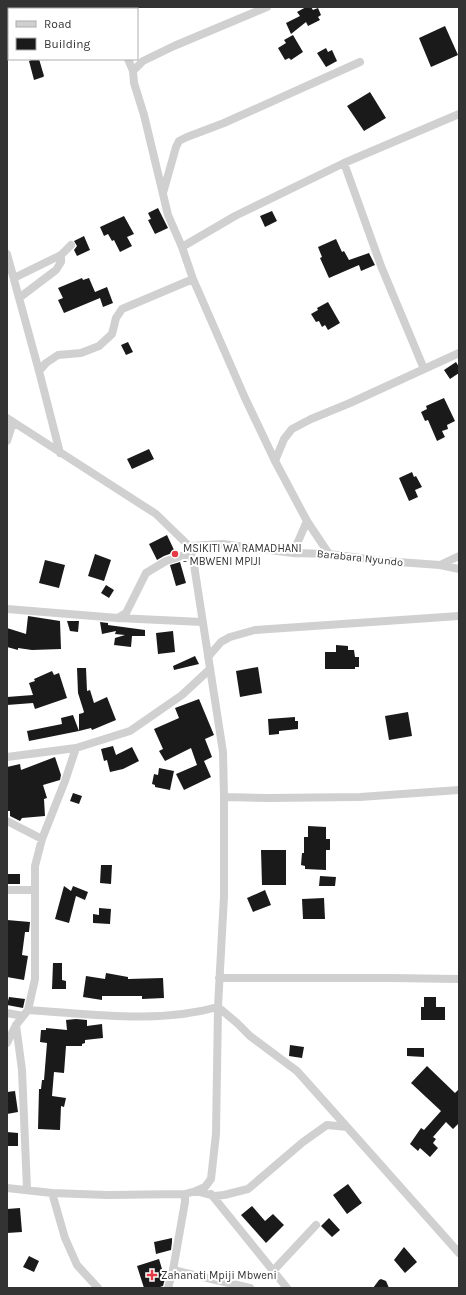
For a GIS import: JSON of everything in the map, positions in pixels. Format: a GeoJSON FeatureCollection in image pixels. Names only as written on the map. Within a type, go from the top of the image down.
{"type":"FeatureCollection","features":[{"type":"Feature","properties":{"kind":"street"},"geometry":{"type":"LineString","coordinates":[[133,71],[143,61],[174,46],[267,7]]}},
{"type":"Feature","properties":{"kind":"street"},"geometry":{"type":"LineString","coordinates":[[128,60],[133,71],[134,83],[144,115],[168,215],[182,247],[193,279],[245,398],[275,462],[307,521],[329,554]]}},
{"type":"Feature","properties":{"kind":"street"},"geometry":{"type":"LineString","coordinates":[[162,193],[176,147],[180,141],[187,136],[224,123],[360,62]]}},
{"type":"Feature","properties":{"kind":"street"},"geometry":{"type":"LineString","coordinates":[[182,247],[235,216],[344,163],[459,114]]}},
{"type":"Feature","properties":{"kind":"street"},"geometry":{"type":"LineString","coordinates":[[344,163],[381,266],[424,369]]}},
{"type":"Feature","properties":{"kind":"street"},"geometry":{"type":"LineString","coordinates":[[14,278],[61,255],[71,245]]}},
{"type":"Feature","properties":{"kind":"street"},"geometry":{"type":"LineString","coordinates":[[7,254],[60,453]]}},
{"type":"Feature","properties":{"kind":"street"},"geometry":{"type":"LineString","coordinates":[[19,298],[56,270],[61,262],[61,255]]}},
{"type":"Feature","properties":{"kind":"street"},"geometry":{"type":"LineString","coordinates":[[39,371],[46,363],[58,356],[81,353],[99,346],[112,334],[116,318],[122,309],[193,279]]}},
{"type":"Feature","properties":{"kind":"street"},"geometry":{"type":"LineString","coordinates":[[275,462],[284,439],[292,429],[311,419],[350,403],[459,353]]}},
{"type":"Feature","properties":{"kind":"street"},"geometry":{"type":"LineString","coordinates":[[7,441],[10,420],[156,514],[190,550],[194,565],[223,752],[224,796],[224,896],[218,1007],[216,1134],[211,1179],[204,1187],[185,1194],[106,1195],[7,1188]]}},
{"type":"Feature","properties":{"kind":"street"},"geometry":{"type":"LineString","coordinates":[[293,552],[307,521]]}},
{"type":"Feature","properties":{"kind":"street","name":"Barabara Nyundo"},"geometry":{"type":"LineString","coordinates":[[118,618],[126,613],[146,573],[166,561],[190,550],[223,544],[384,561],[440,565],[459,569]]}},
{"type":"Feature","properties":{"kind":"street"},"geometry":{"type":"LineString","coordinates":[[440,565],[459,556]]}},
{"type":"Feature","properties":{"kind":"street"},"geometry":{"type":"LineString","coordinates":[[7,609],[118,618],[202,622]]}},
{"type":"Feature","properties":{"kind":"street"},"geometry":{"type":"LineString","coordinates":[[208,657],[220,642],[230,637],[255,630],[459,616]]}},
{"type":"Feature","properties":{"kind":"street"},"geometry":{"type":"LineString","coordinates":[[7,758],[76,748],[130,731],[182,695],[210,669]]}},
{"type":"Feature","properties":{"kind":"street"},"geometry":{"type":"LineString","coordinates":[[7,1043],[16,1025],[26,1013],[35,979],[35,866],[42,839],[65,781],[76,748]]}},
{"type":"Feature","properties":{"kind":"street"},"geometry":{"type":"LineString","coordinates":[[224,796],[268,798],[360,797],[459,790]]}},
{"type":"Feature","properties":{"kind":"street"},"geometry":{"type":"LineString","coordinates":[[7,821],[42,839]]}},
{"type":"Feature","properties":{"kind":"street"},"geometry":{"type":"LineString","coordinates":[[7,890],[34,890]]}},
{"type":"Feature","properties":{"kind":"street"},"geometry":{"type":"LineString","coordinates":[[219,978],[389,978],[458,980]]}},
{"type":"Feature","properties":{"kind":"street"},"geometry":{"type":"LineString","coordinates":[[7,1013],[136,1017],[200,1012],[218,1007]]}},
{"type":"Feature","properties":{"kind":"street"},"geometry":{"type":"LineString","coordinates":[[218,1007],[250,1036],[297,1071],[459,1253]]}},
{"type":"Feature","properties":{"kind":"street"},"geometry":{"type":"LineString","coordinates":[[16,1025],[22,1070],[26,1189]]}},
{"type":"Feature","properties":{"kind":"street"},"geometry":{"type":"LineString","coordinates":[[196,1191],[214,1196],[248,1189],[303,1142],[327,1125],[333,1112]]}},
{"type":"Feature","properties":{"kind":"street"},"geometry":{"type":"LineString","coordinates":[[327,1125],[347,1127]]}},
{"type":"Feature","properties":{"kind":"street"},"geometry":{"type":"LineString","coordinates":[[204,1187],[214,1196],[288,1288]]}},
{"type":"Feature","properties":{"kind":"street"},"geometry":{"type":"LineString","coordinates":[[52,1192],[64,1238],[77,1265],[98,1288]]}},
{"type":"Feature","properties":{"kind":"street"},"geometry":{"type":"LineString","coordinates":[[168,1288],[173,1270],[185,1202],[185,1194]]}},
{"type":"Feature","properties":{"kind":"street"},"geometry":{"type":"LineString","coordinates":[[273,1271],[316,1225]]}},
{"type":"Feature","properties":{"kind":"street"},"geometry":{"type":"LineString","coordinates":[[173,1270],[250,1288]]}},
{"type":"Feature","properties":{"kind":"building"},"geometry":{"type":"Polygon","coordinates":[[[306,7],[311,7],[313,10],[318,8],[321,15],[318,17],[320,20],[308,26],[306,22],[291,34],[286,23],[300,16],[297,12],[306,7]]]}},
{"type":"Feature","properties":{"kind":"building"},"geometry":{"type":"Polygon","coordinates":[[[445,26],[458,55],[431,67],[419,38],[445,26]]]}},
{"type":"Feature","properties":{"kind":"building"},"geometry":{"type":"Polygon","coordinates":[[[293,35],[303,52],[291,60],[289,58],[285,60],[278,48],[286,43],[284,40],[293,35]]]}},
{"type":"Feature","properties":{"kind":"building"},"geometry":{"type":"Polygon","coordinates":[[[326,48],[328,52],[332,50],[337,61],[326,67],[317,53],[326,48]]]}},
{"type":"Feature","properties":{"kind":"building"},"geometry":{"type":"Polygon","coordinates":[[[39,60],[43,77],[34,80],[29,61],[39,60]]]}},
{"type":"Feature","properties":{"kind":"building"},"geometry":{"type":"Polygon","coordinates":[[[370,92],[386,118],[364,131],[347,106],[370,92]]]}},
{"type":"Feature","properties":{"kind":"building"},"geometry":{"type":"Polygon","coordinates":[[[158,208],[168,228],[155,234],[148,220],[151,219],[148,213],[158,208]]]}},
{"type":"Feature","properties":{"kind":"building"},"geometry":{"type":"Polygon","coordinates":[[[272,211],[277,221],[265,227],[260,216],[272,211]]]}},
{"type":"Feature","properties":{"kind":"building"},"geometry":{"type":"Polygon","coordinates":[[[124,216],[134,234],[127,237],[132,246],[120,252],[114,240],[112,241],[108,234],[104,236],[100,227],[124,216]]]}},
{"type":"Feature","properties":{"kind":"building"},"geometry":{"type":"Polygon","coordinates":[[[84,236],[90,250],[77,256],[74,250],[77,246],[74,241],[84,236]]]}},
{"type":"Feature","properties":{"kind":"building"},"geometry":{"type":"Polygon","coordinates":[[[336,239],[342,252],[344,251],[349,260],[369,253],[375,265],[361,271],[359,265],[329,278],[320,258],[322,257],[318,247],[336,239]]]}},
{"type":"Feature","properties":{"kind":"building"},"geometry":{"type":"Polygon","coordinates":[[[82,278],[83,280],[89,278],[95,292],[107,287],[113,303],[103,307],[100,298],[64,313],[58,300],[63,298],[58,288],[82,278]]]}},
{"type":"Feature","properties":{"kind":"building"},"geometry":{"type":"Polygon","coordinates":[[[328,302],[340,323],[328,330],[325,325],[322,327],[319,321],[316,322],[311,314],[318,310],[317,308],[328,302]]]}},
{"type":"Feature","properties":{"kind":"building"},"geometry":{"type":"Polygon","coordinates":[[[128,342],[133,352],[126,355],[121,345],[128,342]]]}},
{"type":"Feature","properties":{"kind":"building"},"geometry":{"type":"Polygon","coordinates":[[[456,362],[459,367],[459,373],[450,379],[444,370],[456,362]]]}},
{"type":"Feature","properties":{"kind":"building"},"geometry":{"type":"Polygon","coordinates":[[[444,398],[455,421],[447,425],[448,429],[442,431],[445,437],[437,441],[428,420],[425,421],[421,412],[427,409],[426,406],[444,398]]]}},
{"type":"Feature","properties":{"kind":"building"},"geometry":{"type":"Polygon","coordinates":[[[149,449],[154,459],[132,469],[127,459],[149,449]]]}},
{"type":"Feature","properties":{"kind":"building"},"geometry":{"type":"Polygon","coordinates":[[[412,472],[422,487],[415,490],[418,497],[409,501],[399,478],[412,472]]]}},
{"type":"Feature","properties":{"kind":"building"},"geometry":{"type":"Polygon","coordinates":[[[167,535],[175,552],[157,560],[149,544],[167,535]]]}},
{"type":"Feature","properties":{"kind":"building"},"geometry":{"type":"Polygon","coordinates":[[[95,554],[111,560],[104,581],[88,576],[95,554]]]}},
{"type":"Feature","properties":{"kind":"building"},"geometry":{"type":"Polygon","coordinates":[[[45,560],[65,565],[59,588],[39,583],[45,560]]]}},
{"type":"Feature","properties":{"kind":"building"},"geometry":{"type":"Polygon","coordinates":[[[180,562],[186,583],[176,586],[170,565],[180,562]]]}},
{"type":"Feature","properties":{"kind":"building"},"geometry":{"type":"Polygon","coordinates":[[[106,585],[114,590],[109,598],[101,593],[106,585]]]}},
{"type":"Feature","properties":{"kind":"building"},"geometry":{"type":"Polygon","coordinates":[[[28,616],[60,621],[61,649],[32,650],[18,648],[18,650],[7,647],[7,628],[26,634],[28,616]]]}},
{"type":"Feature","properties":{"kind":"building"},"geometry":{"type":"Polygon","coordinates":[[[67,621],[79,621],[78,632],[70,631],[67,621]]]}},
{"type":"Feature","properties":{"kind":"building"},"geometry":{"type":"Polygon","coordinates":[[[100,622],[108,623],[108,625],[145,630],[145,636],[132,636],[131,647],[114,645],[115,638],[125,635],[115,634],[116,631],[102,634],[100,622]]]}},
{"type":"Feature","properties":{"kind":"building"},"geometry":{"type":"Polygon","coordinates":[[[173,631],[175,652],[158,654],[156,633],[173,631]]]}},
{"type":"Feature","properties":{"kind":"building"},"geometry":{"type":"Polygon","coordinates":[[[336,645],[348,646],[348,650],[354,650],[355,657],[359,657],[359,667],[355,667],[355,669],[325,669],[325,652],[336,652],[336,645]]]}},
{"type":"Feature","properties":{"kind":"building"},"geometry":{"type":"Polygon","coordinates":[[[195,656],[199,664],[174,670],[173,666],[195,656]]]}},
{"type":"Feature","properties":{"kind":"building"},"geometry":{"type":"Polygon","coordinates":[[[258,667],[262,693],[240,697],[236,671],[258,667]]]}},
{"type":"Feature","properties":{"kind":"building"},"geometry":{"type":"Polygon","coordinates":[[[77,668],[86,668],[87,691],[90,690],[94,703],[107,697],[116,720],[92,730],[91,728],[79,731],[79,714],[84,712],[78,693],[77,668]]]}},
{"type":"Feature","properties":{"kind":"building"},"geometry":{"type":"Polygon","coordinates":[[[52,671],[54,675],[59,673],[67,698],[35,709],[33,703],[7,705],[7,697],[33,695],[29,683],[35,681],[34,679],[52,671]]]}},
{"type":"Feature","properties":{"kind":"building"},"geometry":{"type":"Polygon","coordinates":[[[199,699],[214,735],[205,739],[212,757],[204,761],[211,777],[184,790],[176,774],[197,765],[191,748],[165,761],[159,751],[163,749],[154,729],[179,718],[175,708],[199,699]]]}},
{"type":"Feature","properties":{"kind":"building"},"geometry":{"type":"Polygon","coordinates":[[[408,712],[412,736],[389,740],[385,716],[408,712]]]}},
{"type":"Feature","properties":{"kind":"building"},"geometry":{"type":"Polygon","coordinates":[[[73,715],[79,731],[29,741],[27,731],[62,724],[61,718],[73,715]]]}},
{"type":"Feature","properties":{"kind":"building"},"geometry":{"type":"Polygon","coordinates":[[[295,717],[295,721],[298,721],[298,729],[279,731],[279,734],[269,735],[268,719],[295,717]]]}},
{"type":"Feature","properties":{"kind":"building"},"geometry":{"type":"Polygon","coordinates":[[[113,746],[116,755],[132,747],[139,761],[123,769],[110,772],[107,760],[104,761],[101,749],[113,746]]]}},
{"type":"Feature","properties":{"kind":"building"},"geometry":{"type":"Polygon","coordinates":[[[55,757],[61,775],[60,780],[43,785],[47,798],[44,799],[45,816],[22,818],[20,821],[10,816],[10,811],[7,811],[7,767],[20,764],[21,770],[55,757]]]}},
{"type":"Feature","properties":{"kind":"building"},"geometry":{"type":"Polygon","coordinates":[[[159,768],[174,771],[170,790],[155,787],[155,785],[152,784],[154,774],[158,775],[159,768]]]}},
{"type":"Feature","properties":{"kind":"building"},"geometry":{"type":"Polygon","coordinates":[[[73,793],[82,796],[79,804],[70,801],[73,793]]]}},
{"type":"Feature","properties":{"kind":"building"},"geometry":{"type":"Polygon","coordinates":[[[308,826],[326,827],[326,839],[330,839],[330,850],[326,850],[326,870],[305,869],[305,866],[301,865],[302,853],[304,853],[304,837],[308,837],[308,826]]]}},
{"type":"Feature","properties":{"kind":"building"},"geometry":{"type":"Polygon","coordinates":[[[261,850],[286,850],[286,885],[262,885],[261,850]]]}},
{"type":"Feature","properties":{"kind":"building"},"geometry":{"type":"Polygon","coordinates":[[[101,865],[112,865],[111,884],[100,883],[101,865]]]}},
{"type":"Feature","properties":{"kind":"building"},"geometry":{"type":"Polygon","coordinates":[[[7,874],[20,874],[20,884],[7,884],[7,874]]]}},
{"type":"Feature","properties":{"kind":"building"},"geometry":{"type":"Polygon","coordinates":[[[320,876],[336,877],[335,886],[319,886],[320,876]]]}},
{"type":"Feature","properties":{"kind":"building"},"geometry":{"type":"Polygon","coordinates":[[[64,886],[71,891],[73,886],[88,892],[85,900],[76,896],[69,923],[55,919],[64,886]]]}},
{"type":"Feature","properties":{"kind":"building"},"geometry":{"type":"Polygon","coordinates":[[[265,890],[271,905],[253,912],[247,898],[265,890]]]}},
{"type":"Feature","properties":{"kind":"building"},"geometry":{"type":"Polygon","coordinates":[[[324,898],[325,919],[303,919],[302,899],[324,898]]]}},
{"type":"Feature","properties":{"kind":"building"},"geometry":{"type":"Polygon","coordinates":[[[99,908],[111,909],[110,924],[93,923],[93,914],[99,915],[99,908]]]}},
{"type":"Feature","properties":{"kind":"building"},"geometry":{"type":"Polygon","coordinates":[[[7,920],[30,922],[29,932],[25,932],[22,955],[28,956],[24,980],[7,977],[7,920]]]}},
{"type":"Feature","properties":{"kind":"building"},"geometry":{"type":"Polygon","coordinates":[[[53,963],[62,963],[62,980],[66,981],[66,989],[52,989],[53,963]]]}},
{"type":"Feature","properties":{"kind":"building"},"geometry":{"type":"Polygon","coordinates":[[[106,973],[128,977],[128,979],[163,978],[164,998],[142,999],[142,996],[102,996],[102,1000],[83,997],[86,976],[105,979],[106,973]]]}},
{"type":"Feature","properties":{"kind":"building"},"geometry":{"type":"Polygon","coordinates":[[[9,997],[25,999],[23,1008],[7,1005],[9,997]]]}},
{"type":"Feature","properties":{"kind":"building"},"geometry":{"type":"Polygon","coordinates":[[[424,997],[436,997],[436,1007],[445,1007],[445,1020],[421,1020],[421,1007],[424,1007],[424,997]]]}},
{"type":"Feature","properties":{"kind":"building"},"geometry":{"type":"Polygon","coordinates":[[[66,1020],[87,1020],[87,1026],[102,1024],[103,1038],[85,1040],[85,1043],[82,1044],[82,1046],[66,1046],[64,1073],[54,1072],[52,1096],[66,1098],[64,1107],[61,1106],[60,1130],[38,1129],[39,1089],[41,1089],[42,1080],[44,1080],[47,1043],[40,1042],[41,1030],[46,1030],[46,1028],[67,1030],[66,1020]]]}},
{"type":"Feature","properties":{"kind":"building"},"geometry":{"type":"Polygon","coordinates":[[[290,1045],[304,1047],[302,1058],[289,1056],[290,1045]]]}},
{"type":"Feature","properties":{"kind":"building"},"geometry":{"type":"Polygon","coordinates":[[[407,1048],[424,1048],[424,1057],[407,1056],[407,1048]]]}},
{"type":"Feature","properties":{"kind":"building"},"geometry":{"type":"Polygon","coordinates":[[[427,1066],[455,1093],[459,1089],[459,1123],[453,1129],[446,1122],[433,1137],[436,1139],[433,1143],[438,1148],[430,1157],[420,1148],[418,1151],[410,1144],[421,1128],[424,1130],[441,1111],[411,1083],[427,1066]]]}},
{"type":"Feature","properties":{"kind":"building"},"geometry":{"type":"Polygon","coordinates":[[[15,1091],[18,1112],[7,1114],[7,1092],[15,1091]]]}},
{"type":"Feature","properties":{"kind":"building"},"geometry":{"type":"Polygon","coordinates":[[[7,1132],[18,1133],[18,1146],[7,1146],[7,1132]]]}},
{"type":"Feature","properties":{"kind":"building"},"geometry":{"type":"Polygon","coordinates":[[[348,1184],[362,1203],[347,1214],[333,1195],[348,1184]]]}},
{"type":"Feature","properties":{"kind":"building"},"geometry":{"type":"Polygon","coordinates":[[[252,1206],[265,1221],[273,1214],[284,1225],[266,1243],[241,1215],[252,1206]]]}},
{"type":"Feature","properties":{"kind":"building"},"geometry":{"type":"Polygon","coordinates":[[[20,1208],[22,1232],[7,1233],[7,1209],[20,1208]]]}},
{"type":"Feature","properties":{"kind":"building"},"geometry":{"type":"Polygon","coordinates":[[[329,1218],[340,1230],[332,1237],[321,1226],[329,1218]]]}},
{"type":"Feature","properties":{"kind":"building"},"geometry":{"type":"Polygon","coordinates":[[[172,1238],[171,1250],[156,1254],[154,1242],[172,1238]]]}},
{"type":"Feature","properties":{"kind":"building"},"geometry":{"type":"Polygon","coordinates":[[[404,1247],[417,1262],[405,1273],[394,1260],[404,1247]]]}},
{"type":"Feature","properties":{"kind":"building"},"geometry":{"type":"Polygon","coordinates":[[[29,1256],[39,1261],[34,1272],[23,1267],[29,1256]]]}},
{"type":"Feature","properties":{"kind":"building","name":"Zahanati Mpiji Mbweni"},"geometry":{"type":"Polygon","coordinates":[[[159,1259],[165,1279],[163,1286],[157,1288],[144,1288],[137,1266],[159,1259]]]}},
{"type":"Feature","properties":{"kind":"building"},"geometry":{"type":"Polygon","coordinates":[[[381,1279],[386,1281],[389,1288],[373,1288],[379,1280],[381,1279]]]}},
{"type":"Feature","properties":{"kind":"place","name":"MSIKITI WA RAMADHANI - MBWENI MPIJI"},"geometry":{"type":"Point","coordinates":[175,554]}},
{"type":"Feature","properties":{"kind":"place","name":"Zahanati Mpiji Mbweni"},"geometry":{"type":"Point","coordinates":[152,1275]}}]}
